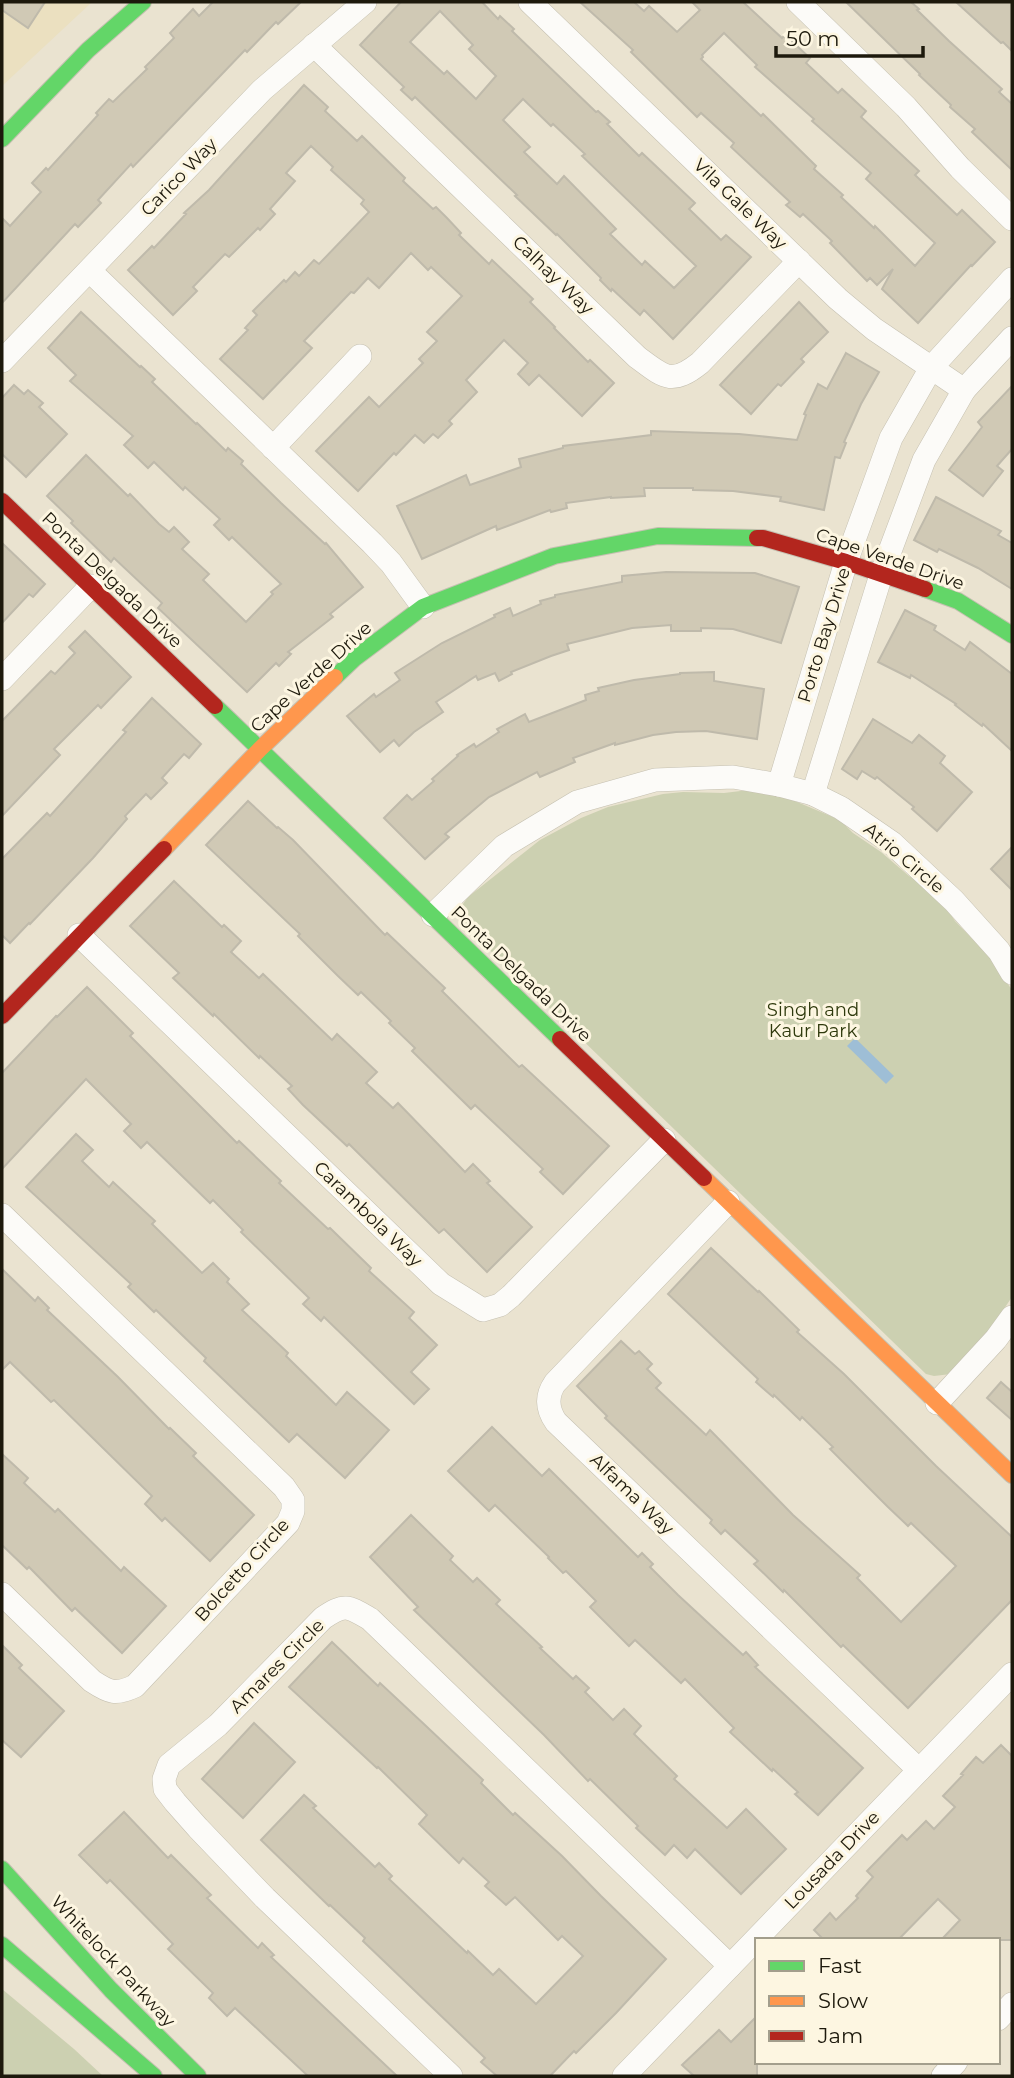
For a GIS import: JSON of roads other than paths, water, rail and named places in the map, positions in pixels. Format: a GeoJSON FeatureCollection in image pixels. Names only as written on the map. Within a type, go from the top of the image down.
{"type":"FeatureCollection","features":[{"type":"Feature","properties":{"kind":"street"},"geometry":{"type":"LineString","coordinates":[[2,139],[88,50],[143,2]]}},
{"type":"Feature","properties":{"kind":"street","name":"Carico Way"},"geometry":{"type":"LineString","coordinates":[[2,361],[262,90],[365,2]]}},
{"type":"Feature","properties":{"kind":"street","name":"Vila Gale Way"},"geometry":{"type":"LineString","coordinates":[[530,2],[838,299],[874,329],[964,390]]}},
{"type":"Feature","properties":{"kind":"street"},"geometry":{"type":"LineString","coordinates":[[798,2],[906,107],[960,168],[1012,219]]}},
{"type":"Feature","properties":{"kind":"street","name":"Calhay Way"},"geometry":{"type":"LineString","coordinates":[[314,44],[637,356],[660,374],[675,377],[700,363],[799,261]]}},
{"type":"Feature","properties":{"kind":"street"},"geometry":{"type":"LineString","coordinates":[[90,271],[391,563],[423,607]]}},
{"type":"Feature","properties":{"kind":"street","name":"Porto Bay Drive"},"geometry":{"type":"LineString","coordinates":[[779,785],[846,562],[891,438],[931,368],[1012,279]]}},
{"type":"Feature","properties":{"kind":"street","name":"Porto Bay Drive"},"geometry":{"type":"LineString","coordinates":[[813,794],[881,575],[924,460],[964,390],[1012,338]]}},
{"type":"Feature","properties":{"kind":"street"},"geometry":{"type":"LineString","coordinates":[[273,448],[360,356]]}},
{"type":"Feature","properties":{"kind":"street","name":"Ponta Delgada Drive"},"geometry":{"type":"LineString","coordinates":[[2,501],[1012,1475]]}},
{"type":"Feature","properties":{"kind":"street","name":"Cape Verde Drive"},"geometry":{"type":"LineString","coordinates":[[2,1016],[260,749],[355,658],[423,607],[554,556],[658,536],[762,538],[846,562],[958,601],[1012,635]]}},
{"type":"Feature","properties":{"kind":"street"},"geometry":{"type":"LineString","coordinates":[[2,679],[91,586]]}},
{"type":"Feature","properties":{"kind":"street","name":"Atrio Circle"},"geometry":{"type":"LineString","coordinates":[[433,915],[504,846],[577,802],[654,780],[733,777],[813,794],[841,808],[892,843],[954,901],[999,951],[1012,973]]}},
{"type":"Feature","properties":{"kind":"street","name":"Carambola Way"},"geometry":{"type":"LineString","coordinates":[[79,935],[441,1284],[484,1310],[499,1305],[510,1296],[664,1140]]}},
{"type":"Feature","properties":{"kind":"street","name":"Alfama Way"},"geometry":{"type":"LineString","coordinates":[[728,1202],[555,1383],[549,1395],[549,1409],[556,1422],[919,1770]]}},
{"type":"Feature","properties":{"kind":"street","name":"Bolcetto Circle"},"geometry":{"type":"LineString","coordinates":[[2,1214],[284,1487],[293,1500],[293,1511],[281,1531],[135,1686],[122,1692],[106,1690],[92,1681],[2,1594]]}},
{"type":"Feature","properties":{"kind":"street"},"geometry":{"type":"LineString","coordinates":[[937,1403],[996,1339],[1012,1317]]}},
{"type":"Feature","properties":{"kind":"street","name":"Amares Circle"},"geometry":{"type":"LineString","coordinates":[[451,2076],[265,1898],[174,1802],[165,1789],[164,1779],[169,1765],[218,1724],[323,1618],[337,1608],[351,1608],[370,1619],[730,1966]]}},
{"type":"Feature","properties":{"kind":"street","name":"Lousada Drive"},"geometry":{"type":"LineString","coordinates":[[757,1938],[1012,1674]]}},
{"type":"Feature","properties":{"kind":"street","name":"Whitelock Parkway"},"geometry":{"type":"LineString","coordinates":[[2,1869],[111,1990],[198,2076]]}},
{"type":"Feature","properties":{"kind":"street","name":"Lousada Drive"},"geometry":{"type":"LineString","coordinates":[[624,2076],[755,1940]]}},
{"type":"Feature","properties":{"kind":"street"},"geometry":{"type":"LineString","coordinates":[[2,1945],[154,2076]]}},
{"type":"Feature","properties":{"kind":"street"},"geometry":{"type":"LineString","coordinates":[[1000,2017],[1012,2004]]}},
{"type":"Feature","properties":{"kind":"water"},"geometry":{"type":"Polygon","coordinates":[[[855,1038],[894,1076],[886,1084],[847,1046],[855,1038]]]}},
{"type":"Feature","properties":{"kind":"park label","name":"Singh and Kaur Park"},"geometry":{"type":"Point","coordinates":[813,1020]}}]}
